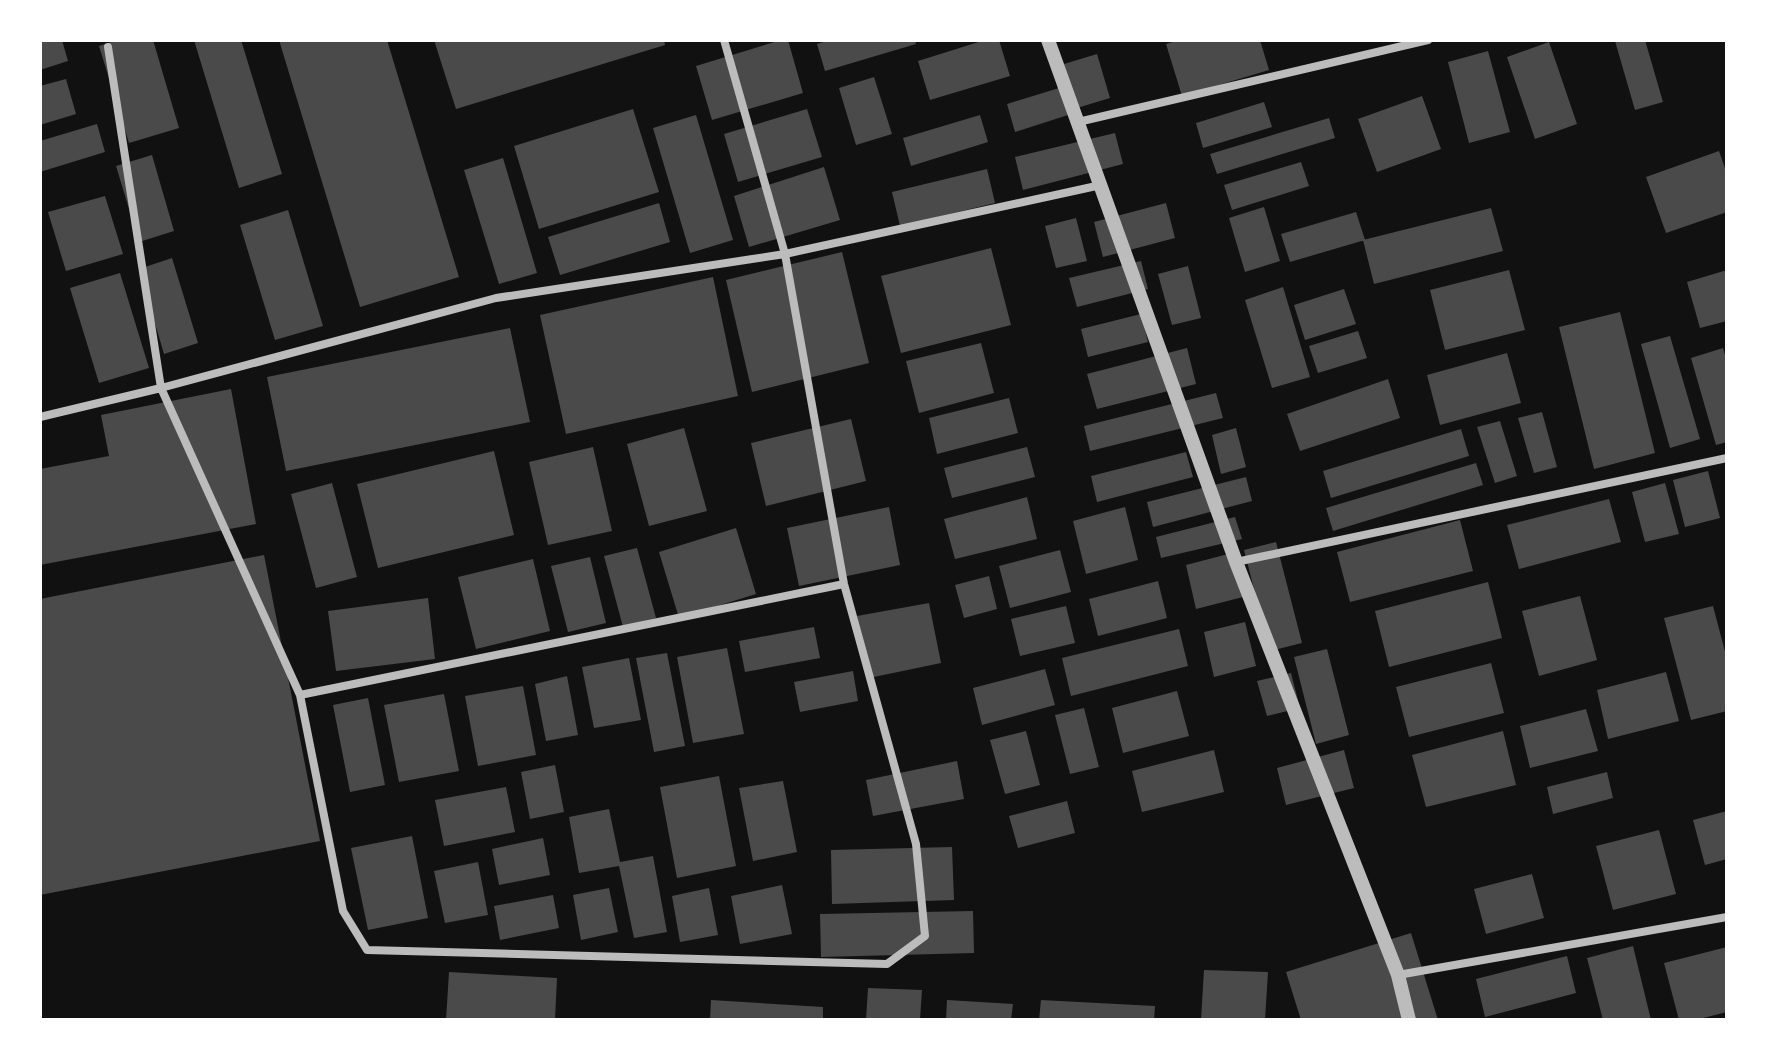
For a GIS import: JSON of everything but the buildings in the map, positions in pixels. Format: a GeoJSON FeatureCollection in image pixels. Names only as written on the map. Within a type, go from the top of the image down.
{"type":"FeatureCollection","features":[{"type":"Feature","properties":{"kind":"street"},"geometry":{"type":"LineString","coordinates":[[108,47],[161,388],[300,695],[343,911],[367,950],[887,964],[925,936],[916,844],[844,584],[785,254],[724,40]]}},
{"type":"Feature","properties":{"kind":"street"},"geometry":{"type":"LineString","coordinates":[[1048,40],[1236,562],[1398,975],[1409,1020]]}},
{"type":"Feature","properties":{"kind":"street"},"geometry":{"type":"LineString","coordinates":[[1078,122],[1428,40]]}},
{"type":"Feature","properties":{"kind":"street"},"geometry":{"type":"LineString","coordinates":[[40,417],[161,388],[496,298],[785,254],[1101,185]]}},
{"type":"Feature","properties":{"kind":"street"},"geometry":{"type":"LineString","coordinates":[[1236,562],[1727,458]]}},
{"type":"Feature","properties":{"kind":"street"},"geometry":{"type":"LineString","coordinates":[[300,695],[844,584]]}},
{"type":"Feature","properties":{"kind":"street"},"geometry":{"type":"LineString","coordinates":[[1398,975],[1727,917]]}}]}
